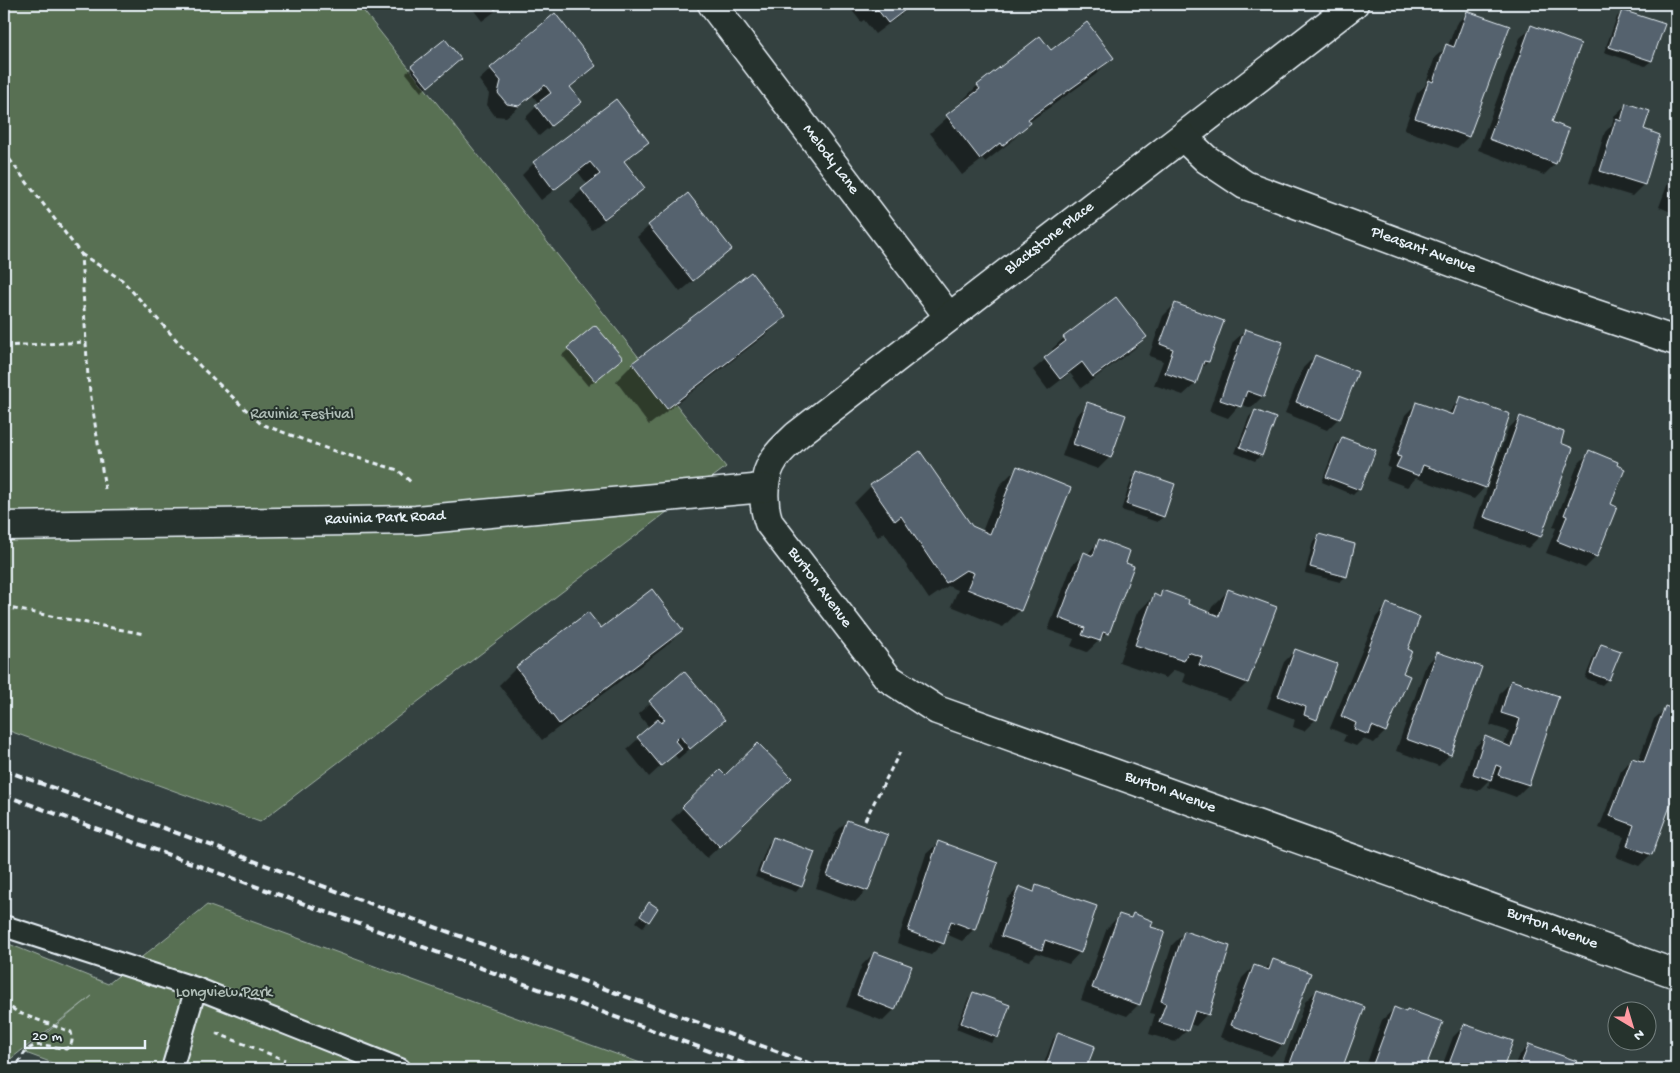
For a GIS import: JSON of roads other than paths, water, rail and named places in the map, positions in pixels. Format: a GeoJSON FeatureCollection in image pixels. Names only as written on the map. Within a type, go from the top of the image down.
{"type":"FeatureCollection","features":[{"type":"Feature","properties":{"kind":"street","name":"Melody Lane"},"geometry":{"type":"LineString","coordinates":[[712,4],[949,317]]}},
{"type":"Feature","properties":{"kind":"street","name":"Blackstone Place"},"geometry":{"type":"LineString","coordinates":[[764,488],[774,459],[797,435],[1354,4]]}},
{"type":"Feature","properties":{"kind":"street","name":"Pleasant Avenue"},"geometry":{"type":"LineString","coordinates":[[1183,137],[1206,159],[1245,185],[1548,298],[1676,342]]}},
{"type":"Feature","properties":{"kind":"street","name":"Ravinia Park Road"},"geometry":{"type":"LineString","coordinates":[[4,526],[416,520],[764,488]]}},
{"type":"Feature","properties":{"kind":"street","name":"Burton Avenue"},"geometry":{"type":"LineString","coordinates":[[764,488],[764,509],[770,523],[888,678],[937,710],[1676,974]]}},
{"type":"Feature","properties":{"kind":"lane"},"geometry":{"type":"LineString","coordinates":[[4,926],[196,988],[400,1069]]}},
{"type":"Feature","properties":{"kind":"lane"},"geometry":{"type":"LineString","coordinates":[[172,1069],[196,988]]}},
{"type":"Feature","properties":{"kind":"railway"},"geometry":{"type":"LineString","coordinates":[[4,770],[825,1069]]}},
{"type":"Feature","properties":{"kind":"railway"},"geometry":{"type":"LineString","coordinates":[[4,795],[759,1069]]}},
{"type":"Feature","properties":{"kind":"park label","name":"Ravinia Festival"},"geometry":{"type":"Point","coordinates":[302,415]}},
{"type":"Feature","properties":{"kind":"park label","name":"Longview Park"},"geometry":{"type":"Point","coordinates":[224,993]}}]}
